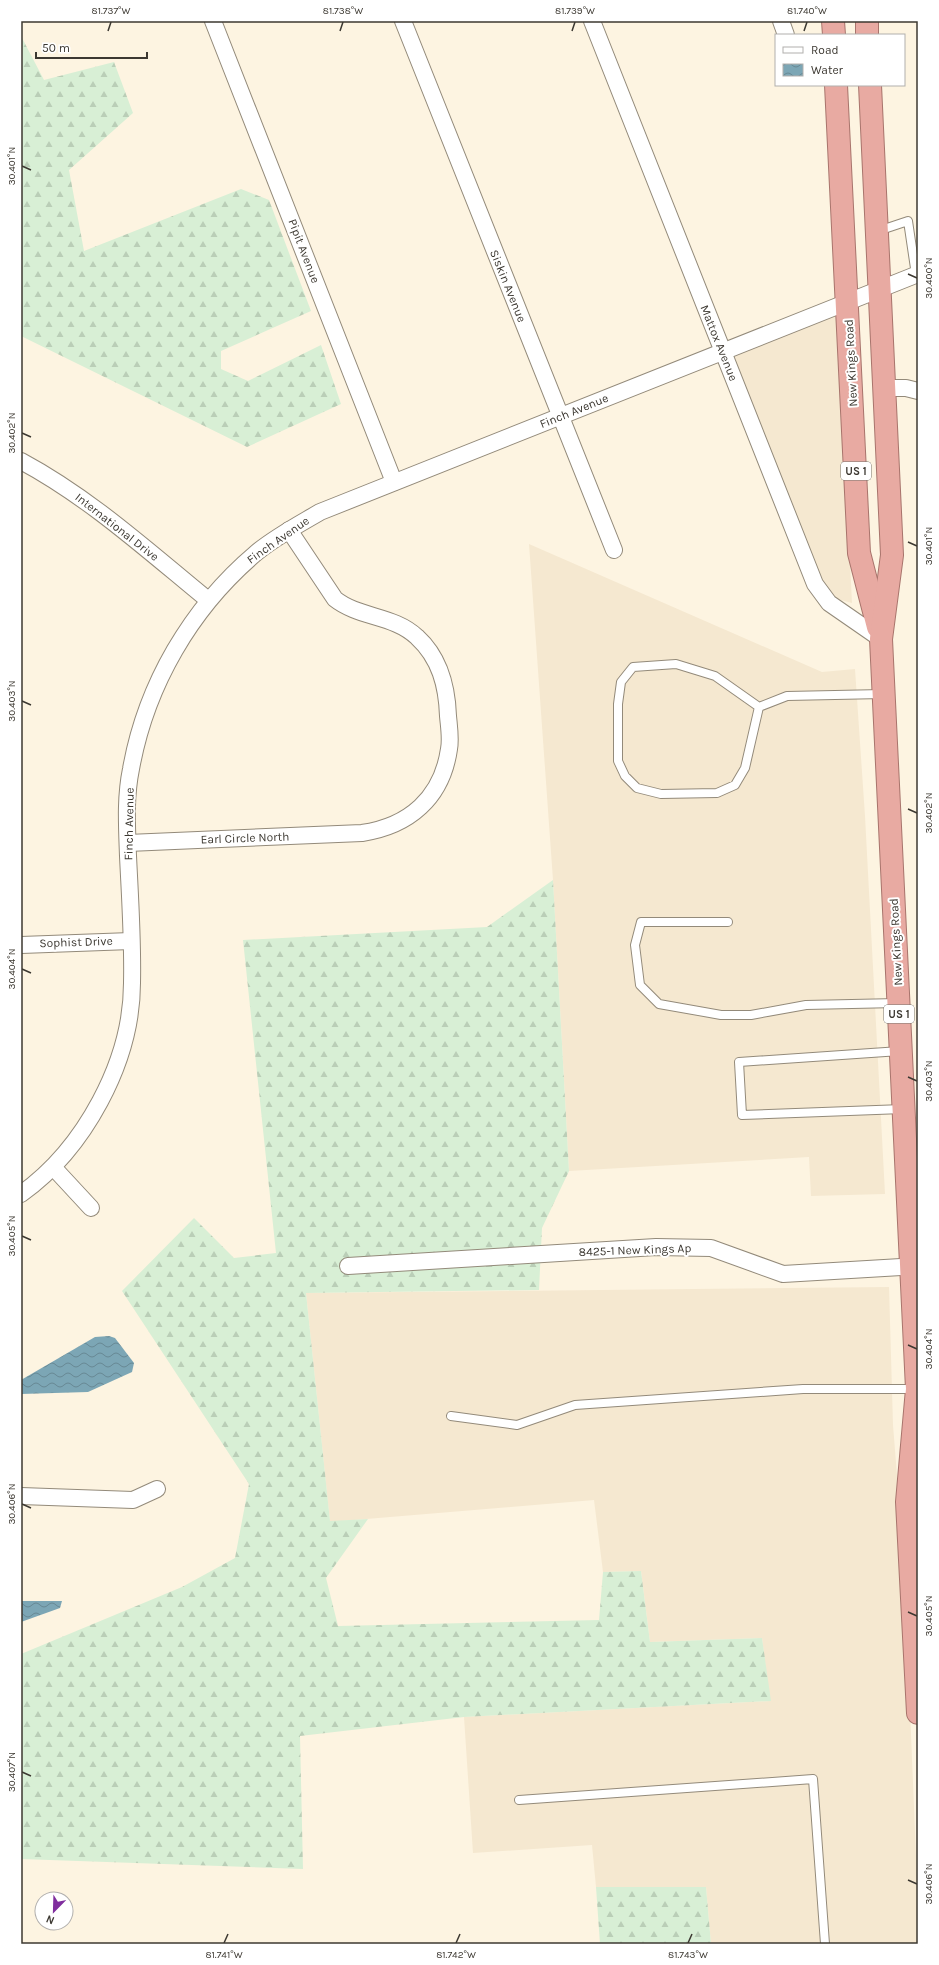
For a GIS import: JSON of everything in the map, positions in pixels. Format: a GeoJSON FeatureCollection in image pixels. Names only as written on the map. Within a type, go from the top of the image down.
{"type":"FeatureCollection","features":[{"type":"Feature","properties":{"kind":"highway"},"geometry":{"type":"LineString","coordinates":[[833,21],[834,34]]}},
{"type":"Feature","properties":{"kind":"highway"},"geometry":{"type":"LineString","coordinates":[[867,21],[867,34]]}},
{"type":"Feature","properties":{"kind":"highway","name":"New Kings Road"},"geometry":{"type":"LineString","coordinates":[[836,86],[848,302],[859,553],[881,639]]}},
{"type":"Feature","properties":{"kind":"highway","name":"New Kings Road"},"geometry":{"type":"LineString","coordinates":[[870,86],[892,555],[881,639],[883,694],[898,1003],[904,1108],[909,1148],[915,1276],[918,1382],[908,1502],[918,1713]]}},
{"type":"Feature","properties":{"kind":"street","name":"Pipit Avenue"},"geometry":{"type":"LineString","coordinates":[[213,21],[394,482]]}},
{"type":"Feature","properties":{"kind":"street","name":"Siskin Avenue"},"geometry":{"type":"LineString","coordinates":[[403,21],[614,550]]}},
{"type":"Feature","properties":{"kind":"street","name":"Mattox Avenue"},"geometry":{"type":"LineString","coordinates":[[592,21],[815,584],[829,603],[881,639]]}},
{"type":"Feature","properties":{"kind":"street"},"geometry":{"type":"LineString","coordinates":[[781,21],[786,34]]}},
{"type":"Feature","properties":{"kind":"street","name":"Finch Avenue"},"geometry":{"type":"LineString","coordinates":[[21,1194],[39,1181],[67,1153],[98,1106],[120,1053],[129,1019],[132,985],[126,808],[130,769],[137,739],[150,703],[164,670],[179,641],[208,600],[230,577],[258,552],[289,530],[320,512],[917,274]]}},
{"type":"Feature","properties":{"kind":"street"},"geometry":{"type":"LineString","coordinates":[[884,388],[906,388],[918,391]]}},
{"type":"Feature","properties":{"kind":"street","name":"International Drive"},"geometry":{"type":"LineString","coordinates":[[21,461],[89,503],[208,600]]}},
{"type":"Feature","properties":{"kind":"street","name":"Earl Circle North"},"geometry":{"type":"LineString","coordinates":[[128,843],[362,833],[380,830],[398,823],[418,811],[432,793],[444,773],[449,748],[448,702],[443,677],[433,654],[417,636],[398,623],[345,607],[335,599],[289,530]]}},
{"type":"Feature","properties":{"kind":"street","name":"Sophist Drive"},"geometry":{"type":"LineString","coordinates":[[21,944],[131,941]]}},
{"type":"Feature","properties":{"kind":"street"},"geometry":{"type":"LineString","coordinates":[[53,1167],[91,1208]]}},
{"type":"Feature","properties":{"kind":"street","name":"8425-1 New Kings Ap"},"geometry":{"type":"LineString","coordinates":[[348,1266],[656,1247],[700,1247],[712,1248],[767,1270],[784,1274],[915,1276]]}},
{"type":"Feature","properties":{"kind":"street"},"geometry":{"type":"LineString","coordinates":[[21,1496],[133,1500],[157,1489]]}},
{"type":"Feature","properties":{"kind":"lane"},"geometry":{"type":"LineString","coordinates":[[877,231],[908,221],[917,274]]}},
{"type":"Feature","properties":{"kind":"lane"},"geometry":{"type":"LineString","coordinates":[[676,664],[715,676],[758,707],[745,768],[734,785],[717,793],[661,794],[637,788],[625,776],[618,761],[618,704],[621,682],[633,666],[676,664]]}},
{"type":"Feature","properties":{"kind":"lane"},"geometry":{"type":"LineString","coordinates":[[758,707],[787,696],[883,694]]}},
{"type":"Feature","properties":{"kind":"lane"},"geometry":{"type":"LineString","coordinates":[[728,922],[641,922],[635,945],[640,985],[659,1004],[721,1015],[751,1015],[806,1005],[898,1003]]}},
{"type":"Feature","properties":{"kind":"lane"},"geometry":{"type":"LineString","coordinates":[[901,1051],[739,1062],[742,1115],[904,1108]]}},
{"type":"Feature","properties":{"kind":"lane"},"geometry":{"type":"LineString","coordinates":[[451,1416],[517,1425],[575,1405],[918,1382]]}},
{"type":"Feature","properties":{"kind":"lane"},"geometry":{"type":"LineString","coordinates":[[519,1800],[813,1779],[826,1944]]}},
{"type":"Feature","properties":{"kind":"shaded area"},"geometry":{"type":"Polygon","coordinates":[[[838,315],[852,603],[833,598],[818,575],[730,355],[838,315]]]}},
{"type":"Feature","properties":{"kind":"shaded area"},"geometry":{"type":"Polygon","coordinates":[[[529,544],[822,672],[855,669],[865,816],[885,1194],[811,1196],[809,1157],[569,1171],[553,880],[529,544]]]}},
{"type":"Feature","properties":{"kind":"shaded area"},"geometry":{"type":"Polygon","coordinates":[[[889,1287],[893,1425],[904,1563],[918,1905],[918,1944],[711,1944],[706,1887],[596,1887],[592,1845],[473,1853],[464,1717],[770,1701],[762,1638],[650,1642],[641,1571],[603,1572],[594,1500],[330,1522],[306,1293],[889,1287]]]}},
{"type":"Feature","properties":{"kind":"green space"},"geometry":{"type":"Polygon","coordinates":[[[21,36],[44,80],[114,62],[133,113],[69,170],[84,251],[241,189],[269,200],[311,311],[221,351],[221,369],[248,381],[321,345],[341,404],[247,447],[21,336],[21,36]]]}},
{"type":"Feature","properties":{"kind":"green space"},"geometry":{"type":"Polygon","coordinates":[[[553,880],[569,1171],[542,1228],[539,1290],[306,1293],[330,1521],[368,1519],[326,1578],[338,1626],[599,1620],[603,1572],[641,1571],[650,1642],[762,1638],[771,1701],[464,1717],[300,1736],[303,1869],[21,1859],[21,1654],[182,1587],[235,1558],[249,1484],[122,1291],[194,1218],[234,1258],[276,1253],[243,940],[487,927],[553,880]]]}},
{"type":"Feature","properties":{"kind":"green space"},"geometry":{"type":"Polygon","coordinates":[[[596,1887],[706,1887],[711,1944],[600,1944],[596,1887]]]}},
{"type":"Feature","properties":{"kind":"water"},"geometry":{"type":"Polygon","coordinates":[[[109,1336],[115,1338],[134,1363],[132,1372],[88,1392],[21,1394],[21,1380],[95,1337],[109,1336]]]}},
{"type":"Feature","properties":{"kind":"water"},"geometry":{"type":"Polygon","coordinates":[[[21,1601],[62,1601],[60,1608],[21,1622],[21,1601]]]}}]}
